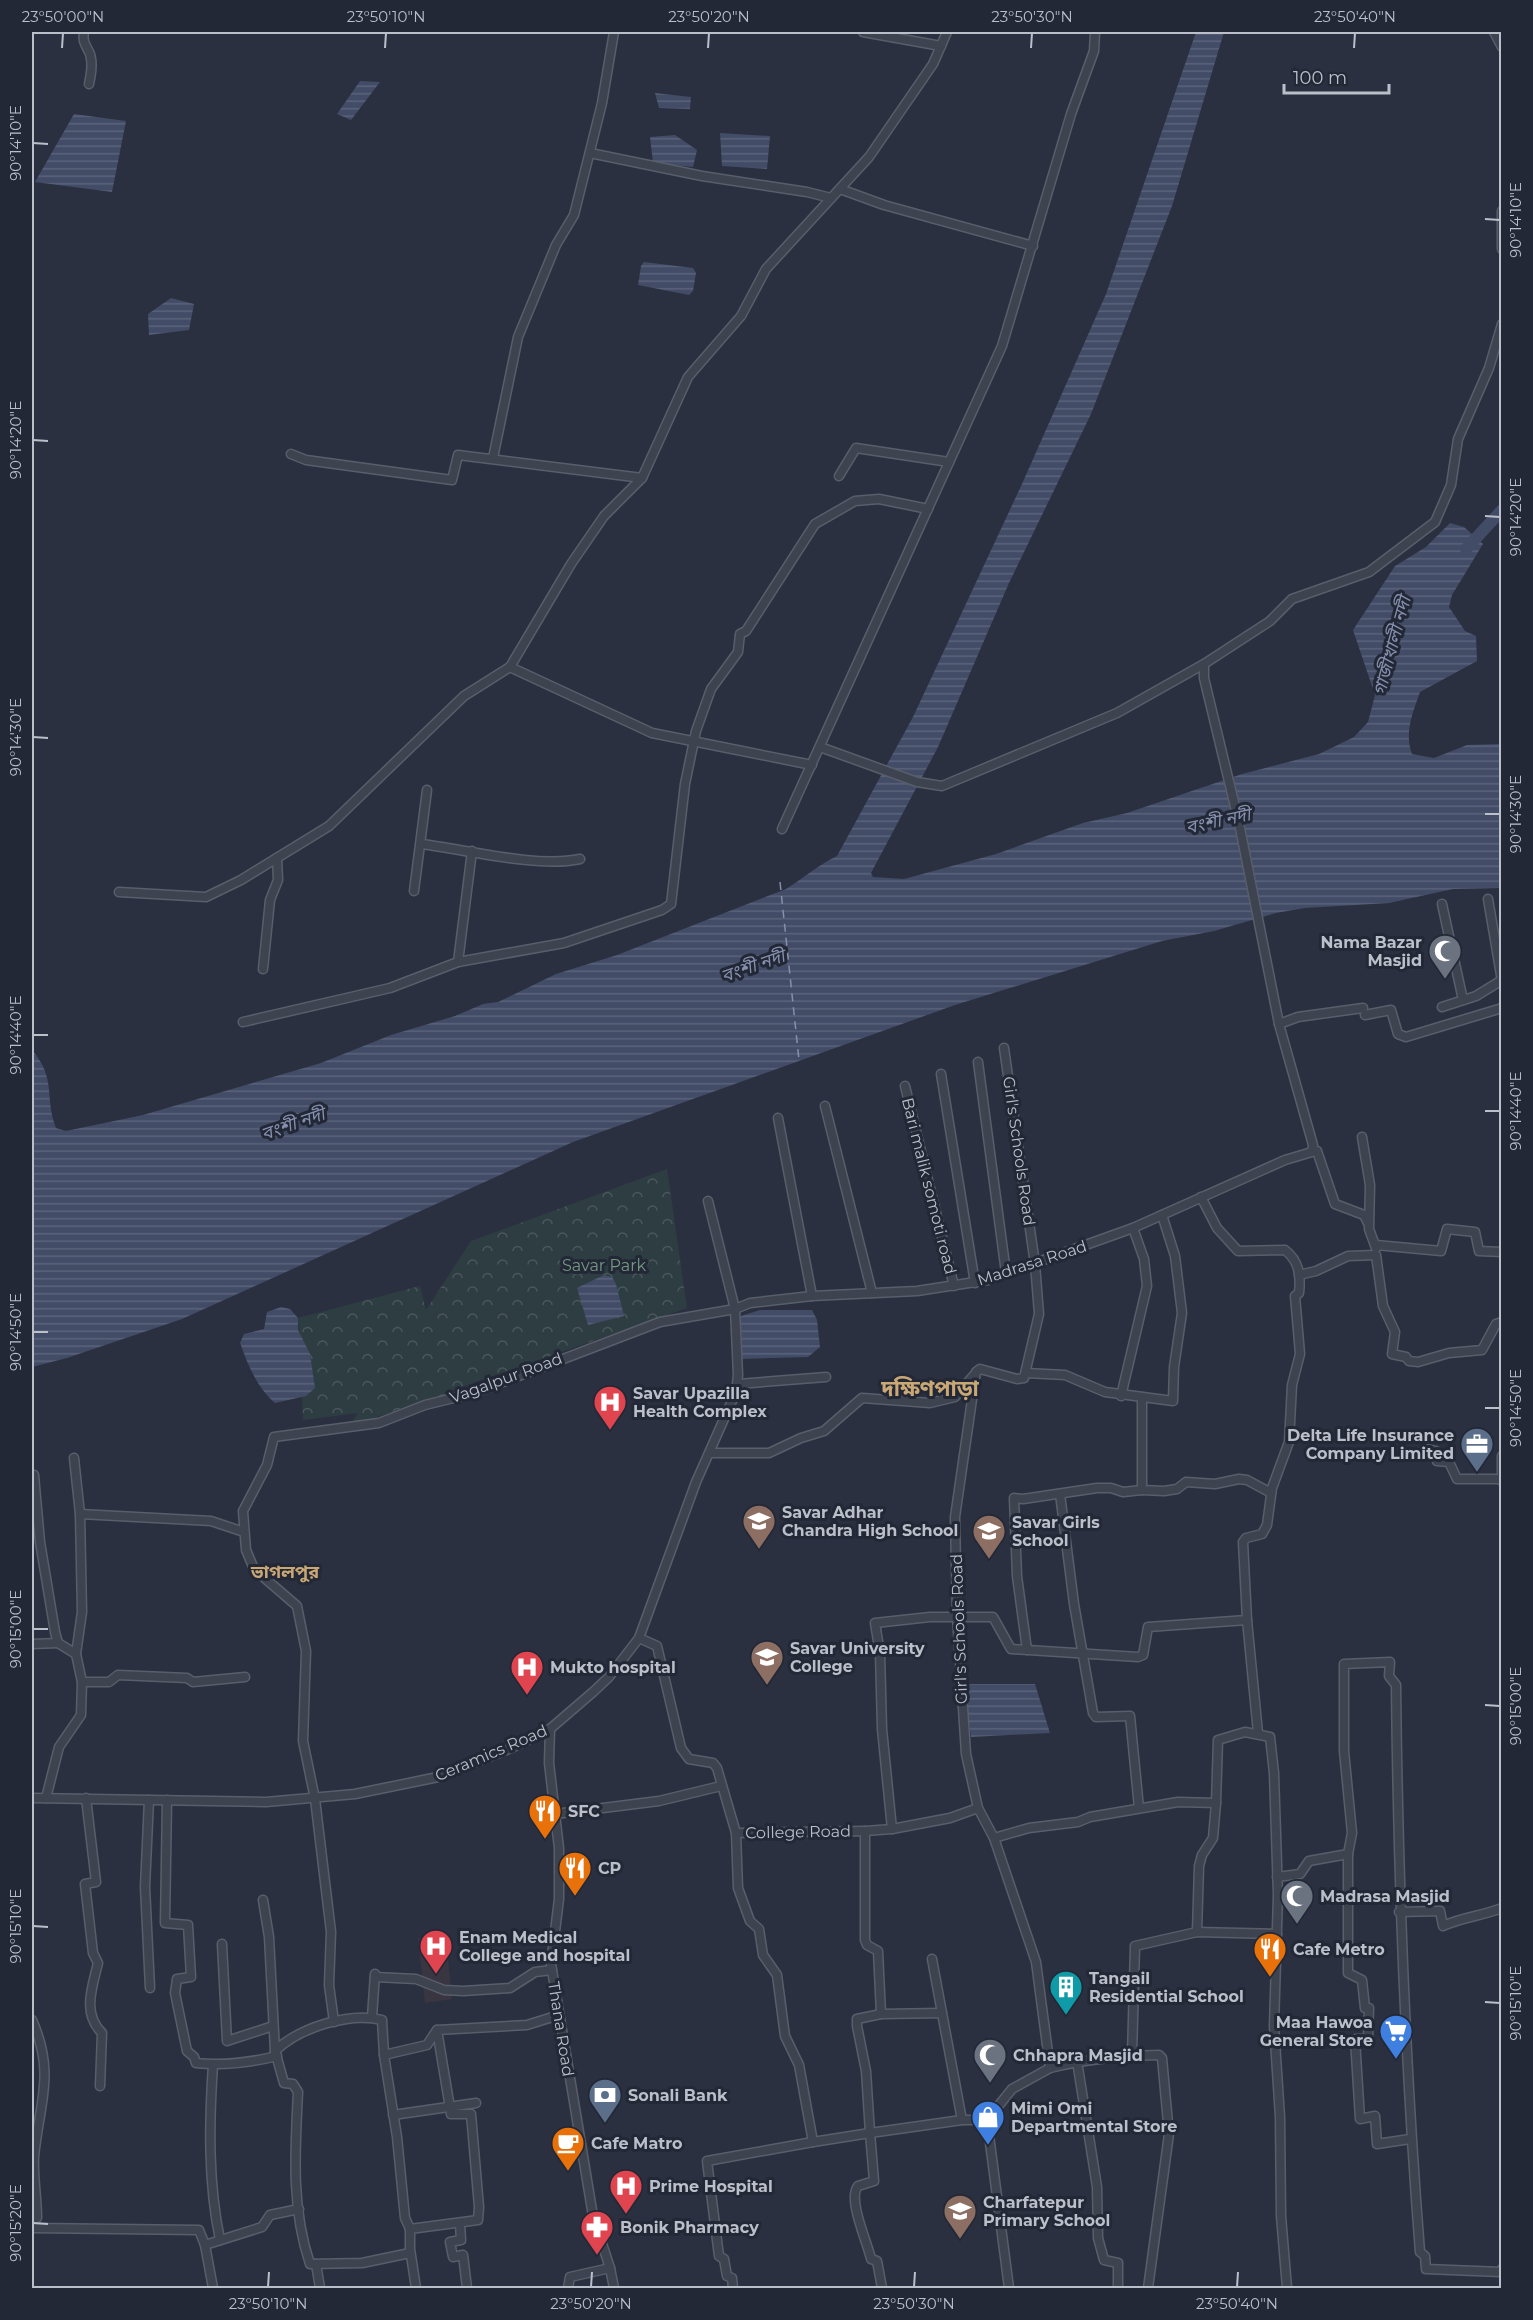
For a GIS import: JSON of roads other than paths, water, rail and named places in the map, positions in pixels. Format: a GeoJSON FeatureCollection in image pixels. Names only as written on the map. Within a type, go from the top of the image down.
{"type":"FeatureCollection","features":[{"type":"Feature","properties":{"kind":"street"},"geometry":{"type":"LineString","coordinates":[[84,32],[82,40],[91,56],[92,68],[89,84]]}},
{"type":"Feature","properties":{"kind":"street"},"geometry":{"type":"LineString","coordinates":[[493,458],[518,337],[556,245],[574,215],[590,153],[614,32]]}},
{"type":"Feature","properties":{"kind":"street"},"geometry":{"type":"LineString","coordinates":[[863,32],[941,46]]}},
{"type":"Feature","properties":{"kind":"street"},"geometry":{"type":"LineString","coordinates":[[119,892],[206,897],[241,880],[329,826],[464,696],[510,667],[604,516],[642,478],[688,377],[741,316],[766,269],[868,157],[933,64],[947,32]]}},
{"type":"Feature","properties":{"kind":"street"},"geometry":{"type":"LineString","coordinates":[[782,829],[1002,346],[1071,114],[1094,51],[1095,32]]}},
{"type":"Feature","properties":{"kind":"street"},"geometry":{"type":"LineString","coordinates":[[1494,32],[1502,47]]}},
{"type":"Feature","properties":{"kind":"street"},"geometry":{"type":"LineString","coordinates":[[590,153],[702,176],[807,192],[831,198]]}},
{"type":"Feature","properties":{"kind":"street"},"geometry":{"type":"LineString","coordinates":[[840,189],[884,204],[1033,246]]}},
{"type":"Feature","properties":{"kind":"street"},"geometry":{"type":"LineString","coordinates":[[1502,211],[1502,249]]}},
{"type":"Feature","properties":{"kind":"street"},"geometry":{"type":"LineString","coordinates":[[820,747],[917,782],[942,786],[1117,713],[1204,664],[1270,621],[1292,599],[1369,572],[1436,522],[1451,485],[1458,438],[1488,368],[1502,324]]}},
{"type":"Feature","properties":{"kind":"street"},"geometry":{"type":"LineString","coordinates":[[839,476],[855,448],[949,462]]}},
{"type":"Feature","properties":{"kind":"street"},"geometry":{"type":"LineString","coordinates":[[291,454],[306,460],[452,480],[458,455],[642,478]]}},
{"type":"Feature","properties":{"kind":"street"},"geometry":{"type":"LineString","coordinates":[[243,1022],[390,988],[458,962],[564,943],[662,910],[671,904],[684,784],[696,731],[711,689],[738,652],[740,634],[746,631],[815,524],[855,501],[879,499],[928,509]]}},
{"type":"Feature","properties":{"kind":"street"},"geometry":{"type":"LineString","coordinates":[[1204,664],[1204,678],[1239,823],[1266,969],[1279,1024],[1315,1152],[1335,1204],[1364,1215],[1376,1245],[1383,1306],[1395,1332],[1392,1354],[1418,1362],[1449,1353],[1482,1350],[1496,1324],[1502,1322]]}},
{"type":"Feature","properties":{"kind":"street"},"geometry":{"type":"LineString","coordinates":[[510,667],[652,733],[812,765]]}},
{"type":"Feature","properties":{"kind":"street"},"geometry":{"type":"LineString","coordinates":[[414,891],[422,844],[427,790]]}},
{"type":"Feature","properties":{"kind":"street"},"geometry":{"type":"LineString","coordinates":[[422,844],[566,862],[580,859]]}},
{"type":"Feature","properties":{"kind":"street"},"geometry":{"type":"LineString","coordinates":[[458,962],[472,851]]}},
{"type":"Feature","properties":{"kind":"street"},"geometry":{"type":"LineString","coordinates":[[263,969],[272,907],[270,900],[278,880],[277,858]]}},
{"type":"Feature","properties":{"kind":"street"},"geometry":{"type":"LineString","coordinates":[[1442,1007],[1476,996],[1501,980],[1499,943],[1488,899]]}},
{"type":"Feature","properties":{"kind":"street"},"geometry":{"type":"LineString","coordinates":[[1442,904],[1463,1000]]}},
{"type":"Feature","properties":{"kind":"street"},"geometry":{"type":"LineString","coordinates":[[1279,1024],[1298,1017],[1391,1010],[1398,1034],[1406,1037],[1502,1008]]}},
{"type":"Feature","properties":{"kind":"street","name":"Girl's Schools Road"},"geometry":{"type":"LineString","coordinates":[[1005,1048],[1035,1264],[1039,1314],[1026,1373]]}},
{"type":"Feature","properties":{"kind":"street"},"geometry":{"type":"LineString","coordinates":[[978,1062],[1006,1273]]}},
{"type":"Feature","properties":{"kind":"street"},"geometry":{"type":"LineString","coordinates":[[941,1074],[975,1283]]}},
{"type":"Feature","properties":{"kind":"street","name":"Bari malik somoti road"},"geometry":{"type":"LineString","coordinates":[[905,1086],[954,1286]]}},
{"type":"Feature","properties":{"kind":"street"},"geometry":{"type":"LineString","coordinates":[[825,1106],[872,1293]]}},
{"type":"Feature","properties":{"kind":"street"},"geometry":{"type":"LineString","coordinates":[[778,1118],[812,1296]]}},
{"type":"Feature","properties":{"kind":"street"},"geometry":{"type":"LineString","coordinates":[[1362,1137],[1370,1185],[1369,1225]]}},
{"type":"Feature","properties":{"kind":"street","name":"Madrasa Road"},"geometry":{"type":"LineString","coordinates":[[735,1309],[750,1303],[812,1296],[975,1283],[1133,1228],[1285,1160],[1315,1152]]}},
{"type":"Feature","properties":{"kind":"street"},"geometry":{"type":"LineString","coordinates":[[1200,1197],[1217,1228],[1238,1251],[1285,1250],[1295,1258],[1299,1275],[1299,1293],[1295,1296],[1300,1354],[1292,1385],[1290,1435],[1286,1457],[1271,1493],[1267,1525],[1262,1534],[1246,1538],[1243,1542],[1247,1620],[1258,1733]]}},
{"type":"Feature","properties":{"kind":"street","name":"Ceramics Road"},"geometry":{"type":"LineString","coordinates":[[32,1798],[266,1802],[355,1794],[438,1777],[550,1729],[609,1677],[639,1638],[696,1482],[738,1384],[735,1309],[708,1201]]}},
{"type":"Feature","properties":{"kind":"street"},"geometry":{"type":"LineString","coordinates":[[710,1453],[769,1453],[801,1438],[824,1431],[862,1398],[878,1397],[930,1402],[955,1397],[980,1369],[1017,1379],[1024,1378],[1026,1373],[1065,1375],[1105,1392],[1121,1396],[1173,1401],[1174,1367],[1182,1313],[1174,1256],[1162,1215]]}},
{"type":"Feature","properties":{"kind":"street"},"geometry":{"type":"LineString","coordinates":[[1121,1396],[1147,1286],[1144,1259],[1133,1228]]}},
{"type":"Feature","properties":{"kind":"street"},"geometry":{"type":"LineString","coordinates":[[1376,1245],[1441,1251],[1448,1229],[1475,1232],[1479,1251],[1502,1252]]}},
{"type":"Feature","properties":{"kind":"street"},"geometry":{"type":"LineString","coordinates":[[1299,1275],[1316,1271],[1348,1256],[1376,1255]]}},
{"type":"Feature","properties":{"kind":"street","name":"Vagalpur Road"},"geometry":{"type":"LineString","coordinates":[[244,1532],[243,1511],[267,1465],[274,1437],[379,1423],[425,1405],[474,1393],[660,1322],[735,1309]]}},
{"type":"Feature","properties":{"kind":"street","name":"Girl's Schools Road"},"geometry":{"type":"LineString","coordinates":[[976,1372],[955,1517],[957,1616],[966,1754],[978,1809],[994,1838],[1036,1962],[1050,2068]]}},
{"type":"Feature","properties":{"kind":"street"},"geometry":{"type":"LineString","coordinates":[[738,1384],[826,1377]]}},
{"type":"Feature","properties":{"kind":"street"},"geometry":{"type":"LineString","coordinates":[[1142,1397],[1142,1490]]}},
{"type":"Feature","properties":{"kind":"street"},"geometry":{"type":"LineString","coordinates":[[1415,1455],[1427,1449],[1436,1451],[1437,1461],[1449,1462],[1457,1479],[1501,1480],[1502,1456]]}},
{"type":"Feature","properties":{"kind":"street"},"geometry":{"type":"LineString","coordinates":[[46,1798],[59,1747],[81,1715],[82,1682],[76,1654],[82,1612],[80,1515],[74,1458]]}},
{"type":"Feature","properties":{"kind":"street"},"geometry":{"type":"LineString","coordinates":[[34,1476],[40,1542],[58,1643]]}},
{"type":"Feature","properties":{"kind":"street"},"geometry":{"type":"LineString","coordinates":[[1027,1650],[1017,1576],[1014,1498],[1023,1499],[1097,1488],[1111,1488],[1122,1492],[1164,1491],[1177,1489],[1186,1482],[1215,1484],[1239,1479],[1247,1480],[1271,1493]]}},
{"type":"Feature","properties":{"kind":"street"},"geometry":{"type":"LineString","coordinates":[[1059,1494],[1082,1653],[1094,1715],[1129,1715],[1131,1718],[1139,1808]]}},
{"type":"Feature","properties":{"kind":"street"},"geometry":{"type":"LineString","coordinates":[[80,1515],[211,1521],[244,1532],[246,1550],[254,1569],[297,1606],[306,1651],[303,1741],[315,1799],[331,1932],[330,1985],[334,2022]]}},
{"type":"Feature","properties":{"kind":"street"},"geometry":{"type":"LineString","coordinates":[[892,1829],[883,1740],[880,1653],[875,1623],[957,1616],[993,1617],[1011,1649],[1141,1657],[1148,1626],[1247,1620]]}},
{"type":"Feature","properties":{"kind":"street","name":"College Road"},"geometry":{"type":"LineString","coordinates":[[639,1638],[657,1646],[681,1748],[689,1759],[713,1764],[717,1768],[736,1833],[866,1830],[865,1940],[867,1946],[878,1951],[881,2014]]}},
{"type":"Feature","properties":{"kind":"street"},"geometry":{"type":"LineString","coordinates":[[32,1644],[58,1643],[76,1654]]}},
{"type":"Feature","properties":{"kind":"street"},"geometry":{"type":"LineString","coordinates":[[1410,2139],[1377,2144],[1375,2116],[1360,2119],[1355,2039],[1368,2039],[1369,2008],[1365,2008],[1362,1980],[1348,1973],[1348,1854],[1352,1833],[1344,1751],[1344,1664],[1390,1662],[1389,1676],[1396,1685],[1399,1912],[1410,2139],[1420,2252],[1425,2256],[1425,2269],[1501,2272],[1502,2269]]}},
{"type":"Feature","properties":{"kind":"street"},"geometry":{"type":"LineString","coordinates":[[82,1682],[110,1682],[118,1675],[187,1678],[193,1682],[245,1677]]}},
{"type":"Feature","properties":{"kind":"street","name":"Thana Road"},"geometry":{"type":"LineString","coordinates":[[550,1729],[549,1763],[559,1848],[559,1899],[551,1950],[552,1970],[593,2216],[610,2268],[614,2289]]}},
{"type":"Feature","properties":{"kind":"street"},"geometry":{"type":"LineString","coordinates":[[1197,1932],[1199,1866],[1202,1855],[1213,1838],[1218,1740],[1245,1732],[1270,1737],[1277,1877],[1274,2026],[1280,2117],[1281,2217],[1287,2289]]}},
{"type":"Feature","properties":{"kind":"street"},"geometry":{"type":"LineString","coordinates":[[555,1814],[659,1801],[721,1786]]}},
{"type":"Feature","properties":{"kind":"street"},"geometry":{"type":"LineString","coordinates":[[86,1798],[96,1882],[85,1884],[93,1953],[98,1963],[89,1998],[94,2026],[102,2033],[100,2086]]}},
{"type":"Feature","properties":{"kind":"street"},"geometry":{"type":"LineString","coordinates":[[149,1800],[145,1896],[150,1988]]}},
{"type":"Feature","properties":{"kind":"street"},"geometry":{"type":"LineString","coordinates":[[166,1800],[165,1923],[188,1925],[191,1977],[177,1979],[175,1993],[180,2027],[187,2051],[194,2057],[196,2063],[237,2065],[276,2053],[285,2041],[346,2017],[372,2017],[382,2020],[384,2055],[398,2137],[405,2218],[410,2229],[410,2253],[416,2289]]}},
{"type":"Feature","properties":{"kind":"street"},"geometry":{"type":"LineString","coordinates":[[994,1838],[1029,1828],[1078,1822],[1090,1817],[1139,1808],[1178,1802],[1216,1803]]}},
{"type":"Feature","properties":{"kind":"street"},"geometry":{"type":"LineString","coordinates":[[866,1830],[892,1829],[950,1818],[978,1809]]}},
{"type":"Feature","properties":{"kind":"street"},"geometry":{"type":"LineString","coordinates":[[736,1833],[738,1888],[750,1921],[759,1929],[763,1955],[777,1975],[785,2036],[799,2065],[813,2142]]}},
{"type":"Feature","properties":{"kind":"street"},"geometry":{"type":"LineString","coordinates":[[1277,1877],[1300,1874],[1308,1861],[1348,1854]]}},
{"type":"Feature","properties":{"kind":"street"},"geometry":{"type":"LineString","coordinates":[[263,1900],[272,1975],[276,2053],[284,2083],[293,2084],[298,2092],[294,2169],[300,2227],[310,2264],[362,2263],[410,2253]]}},
{"type":"Feature","properties":{"kind":"street"},"geometry":{"type":"LineString","coordinates":[[1399,1912],[1440,1911],[1443,1926],[1460,1918],[1481,1916],[1502,1908]]}},
{"type":"Feature","properties":{"kind":"street"},"geometry":{"type":"LineString","coordinates":[[1132,2056],[1135,1946],[1197,1932],[1277,1934]]}},
{"type":"Feature","properties":{"kind":"street"},"geometry":{"type":"LineString","coordinates":[[222,1944],[226,2041],[273,2026]]}},
{"type":"Feature","properties":{"kind":"street"},"geometry":{"type":"LineString","coordinates":[[932,1959],[962,2120]]}},
{"type":"Feature","properties":{"kind":"street"},"geometry":{"type":"LineString","coordinates":[[372,2017],[375,1976],[416,1979],[444,1990],[463,1991],[510,1988],[536,1972],[552,1970]]}},
{"type":"Feature","properties":{"kind":"street"},"geometry":{"type":"LineString","coordinates":[[882,2289],[878,2261],[871,2259],[869,2246],[862,2236],[855,2194],[858,2186],[874,2181],[867,2071],[856,2026],[857,2019],[881,2014],[942,2013]]}},
{"type":"Feature","properties":{"kind":"street"},"geometry":{"type":"LineString","coordinates":[[437,2030],[527,2025],[559,2015]]}},
{"type":"Feature","properties":{"kind":"street"},"geometry":{"type":"LineString","coordinates":[[32,2020],[46,2069],[45,2096],[34,2160],[37,2218],[32,2222]]}},
{"type":"Feature","properties":{"kind":"street"},"geometry":{"type":"LineString","coordinates":[[384,2055],[427,2046],[437,2030]]}},
{"type":"Feature","properties":{"kind":"street"},"geometry":{"type":"LineString","coordinates":[[410,2229],[478,2220],[479,2188],[476,2181],[471,2114],[450,2114],[437,2030]]}},
{"type":"Feature","properties":{"kind":"street"},"geometry":{"type":"LineString","coordinates":[[1009,2289],[987,2120],[1012,2089],[1050,2068],[1077,2061],[1159,2055],[1167,2102],[1169,2134],[1148,2289]]}},
{"type":"Feature","properties":{"kind":"street"},"geometry":{"type":"LineString","coordinates":[[1077,2061],[1096,2187],[1098,2238],[1104,2260],[1118,2263],[1118,2289]]}},
{"type":"Feature","properties":{"kind":"street"},"geometry":{"type":"LineString","coordinates":[[213,2065],[210,2105],[211,2167],[214,2210],[220,2240]]}},
{"type":"Feature","properties":{"kind":"street"},"geometry":{"type":"LineString","coordinates":[[393,2115],[476,2103]]}},
{"type":"Feature","properties":{"kind":"street"},"geometry":{"type":"LineString","coordinates":[[733,2289],[732,2278],[727,2276],[724,2259],[719,2256],[707,2161],[870,2133],[962,2120],[987,2120]]}},
{"type":"Feature","properties":{"kind":"street"},"geometry":{"type":"LineString","coordinates":[[205,2245],[262,2227],[270,2215],[299,2209]]}},
{"type":"Feature","properties":{"kind":"street"},"geometry":{"type":"LineString","coordinates":[[460,2223],[461,2240],[450,2242],[453,2257],[463,2255],[467,2289]]}},
{"type":"Feature","properties":{"kind":"street"},"geometry":{"type":"LineString","coordinates":[[32,2228],[200,2230],[213,2289]]}},
{"type":"Feature","properties":{"kind":"street"},"geometry":{"type":"LineString","coordinates":[[316,2264],[320,2289]]}},
{"type":"Feature","properties":{"kind":"street"},"geometry":{"type":"LineString","coordinates":[[568,2289],[570,2277],[610,2268]]}},
{"type":"Feature","properties":{"kind":"water","name":"বংশী নদী"},"geometry":{"type":"Polygon","coordinates":[[[1196,32],[1224,32],[1172,206],[1091,414],[1009,583],[938,747],[871,873],[873,877],[904,879],[996,854],[1083,823],[1127,813],[1242,774],[1319,754],[1354,737],[1368,722],[1375,695],[1353,630],[1395,566],[1426,547],[1450,523],[1464,527],[1483,544],[1452,595],[1449,607],[1465,631],[1476,636],[1477,661],[1420,692],[1410,723],[1410,746],[1412,754],[1434,758],[1467,745],[1501,744],[1501,888],[1453,889],[1389,903],[1305,908],[1276,913],[1214,931],[1162,941],[955,1005],[573,1142],[182,1319],[67,1358],[32,1367],[32,1050],[45,1070],[56,1128],[66,1131],[143,1115],[321,1063],[391,1035],[455,1016],[483,1004],[498,1002],[556,974],[617,955],[786,889],[837,856],[913,717],[1022,484],[1106,294],[1196,32]]]}},
{"type":"Feature","properties":{"kind":"water"},"geometry":{"type":"Polygon","coordinates":[[[360,81],[380,82],[351,120],[337,114],[360,81]]]}},
{"type":"Feature","properties":{"kind":"water"},"geometry":{"type":"Polygon","coordinates":[[[655,93],[691,97],[690,109],[659,108],[655,93]]]}},
{"type":"Feature","properties":{"kind":"water"},"geometry":{"type":"Polygon","coordinates":[[[74,114],[126,121],[112,192],[35,182],[74,114]]]}},
{"type":"Feature","properties":{"kind":"water"},"geometry":{"type":"Polygon","coordinates":[[[720,133],[770,136],[767,169],[722,166],[720,133]]]}},
{"type":"Feature","properties":{"kind":"water"},"geometry":{"type":"Polygon","coordinates":[[[675,135],[697,150],[693,167],[653,163],[650,137],[675,135]]]}},
{"type":"Feature","properties":{"kind":"water"},"geometry":{"type":"Polygon","coordinates":[[[644,262],[693,268],[696,273],[693,291],[689,295],[638,285],[641,266],[644,262]]]}},
{"type":"Feature","properties":{"kind":"water"},"geometry":{"type":"Polygon","coordinates":[[[171,298],[194,304],[189,330],[149,335],[148,314],[171,298]]]}},
{"type":"Feature","properties":{"kind":"water"},"geometry":{"type":"Polygon","coordinates":[[[604,1275],[612,1277],[616,1284],[624,1316],[588,1325],[577,1288],[604,1275]]]}},
{"type":"Feature","properties":{"kind":"water"},"geometry":{"type":"Polygon","coordinates":[[[281,1307],[290,1309],[298,1318],[298,1330],[310,1354],[315,1388],[306,1396],[275,1403],[258,1383],[240,1343],[244,1334],[264,1329],[267,1312],[281,1307]]]}},
{"type":"Feature","properties":{"kind":"water"},"geometry":{"type":"Polygon","coordinates":[[[760,1310],[812,1310],[817,1320],[820,1347],[808,1357],[740,1359],[738,1317],[760,1310]]]}},
{"type":"Feature","properties":{"kind":"water"},"geometry":{"type":"Polygon","coordinates":[[[964,1684],[1035,1684],[1050,1733],[971,1737],[964,1684]]]}},
{"type":"Feature","properties":{"kind":"waterway","name":"গাজীখালী নদী"},"geometry":{"type":"LineString","coordinates":[[1466,549],[1502,510]]}},
{"type":"Feature","properties":{"kind":"place","name":"Nama Bazar Masjid"},"geometry":{"type":"Point","coordinates":[1445,980]}},
{"type":"Feature","properties":{"kind":"place","name":"Savar Upazilla Health Complex"},"geometry":{"type":"Point","coordinates":[610,1431]}},
{"type":"Feature","properties":{"kind":"place","name":"Delta Life Insurance Company Limited"},"geometry":{"type":"Point","coordinates":[1477,1473]}},
{"type":"Feature","properties":{"kind":"place","name":"Savar Adhar Chandra High School"},"geometry":{"type":"Point","coordinates":[759,1550]}},
{"type":"Feature","properties":{"kind":"place","name":"Savar Girls School"},"geometry":{"type":"Point","coordinates":[989,1560]}},
{"type":"Feature","properties":{"kind":"place","name":"Savar University College"},"geometry":{"type":"Point","coordinates":[767,1686]}},
{"type":"Feature","properties":{"kind":"place","name":"Mukto hospital"},"geometry":{"type":"Point","coordinates":[527,1696]}},
{"type":"Feature","properties":{"kind":"place","name":"SFC"},"geometry":{"type":"Point","coordinates":[545,1840]}},
{"type":"Feature","properties":{"kind":"place","name":"CP"},"geometry":{"type":"Point","coordinates":[575,1897]}},
{"type":"Feature","properties":{"kind":"place","name":"Madrasa Masjid"},"geometry":{"type":"Point","coordinates":[1297,1925]}},
{"type":"Feature","properties":{"kind":"place","name":"Enam Medical College and hospital"},"geometry":{"type":"Point","coordinates":[436,1975]}},
{"type":"Feature","properties":{"kind":"place","name":"Cafe Metro"},"geometry":{"type":"Point","coordinates":[1270,1978]}},
{"type":"Feature","properties":{"kind":"place","name":"Tangail Residential School"},"geometry":{"type":"Point","coordinates":[1066,2016]}},
{"type":"Feature","properties":{"kind":"place","name":"Maa Hawoa General Store"},"geometry":{"type":"Point","coordinates":[1396,2060]}},
{"type":"Feature","properties":{"kind":"place","name":"Chhapra Masjid"},"geometry":{"type":"Point","coordinates":[990,2084]}},
{"type":"Feature","properties":{"kind":"place","name":"Sonali Bank"},"geometry":{"type":"Point","coordinates":[605,2124]}},
{"type":"Feature","properties":{"kind":"place","name":"Mimi Omi Departmental Store"},"geometry":{"type":"Point","coordinates":[988,2146]}},
{"type":"Feature","properties":{"kind":"place","name":"Cafe Matro"},"geometry":{"type":"Point","coordinates":[568,2172]}},
{"type":"Feature","properties":{"kind":"place","name":"Prime Hospital"},"geometry":{"type":"Point","coordinates":[626,2215]}},
{"type":"Feature","properties":{"kind":"place","name":"Charfatepur Primary School"},"geometry":{"type":"Point","coordinates":[960,2240]}},
{"type":"Feature","properties":{"kind":"place","name":"Bonik Pharmacy"},"geometry":{"type":"Point","coordinates":[597,2256]}},
{"type":"Feature","properties":{"kind":"district","name":"দক্ষিণপাড়া"},"geometry":{"type":"Point","coordinates":[930,1388]}},
{"type":"Feature","properties":{"kind":"district","name":"ভাগলপুর"},"geometry":{"type":"Point","coordinates":[285,1572]}},
{"type":"Feature","properties":{"kind":"park label","name":"Savar Park"},"geometry":{"type":"Point","coordinates":[604,1265]}}]}
